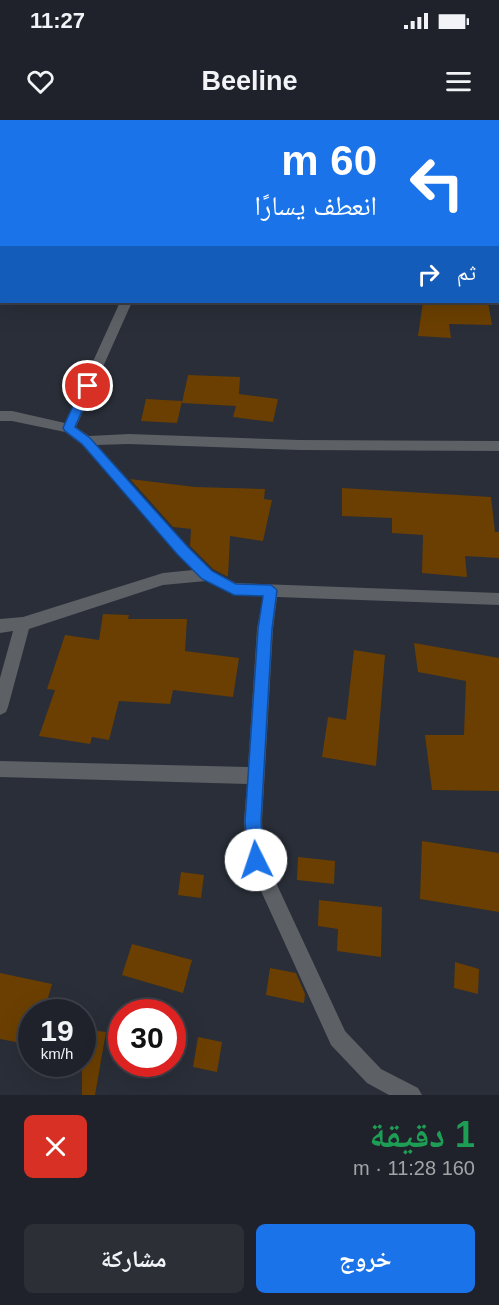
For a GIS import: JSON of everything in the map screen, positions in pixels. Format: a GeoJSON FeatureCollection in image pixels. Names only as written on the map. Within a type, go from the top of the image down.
{"type":"FeatureCollection","features":[{"type":"Feature","properties":{"kind":"street"},"geometry":{"type":"LineString","coordinates":[[69,428],[126,303]]}},
{"type":"Feature","properties":{"kind":"street"},"geometry":{"type":"LineString","coordinates":[[0,416],[12,416],[69,428],[86,441],[182,550],[207,575],[234,590],[499,599]]}},
{"type":"Feature","properties":{"kind":"street"},"geometry":{"type":"LineString","coordinates":[[86,441],[129,439],[300,445],[499,446]]}},
{"type":"Feature","properties":{"kind":"street"},"geometry":{"type":"LineString","coordinates":[[0,627],[23,624],[163,579],[207,575]]}},
{"type":"Feature","properties":{"kind":"street"},"geometry":{"type":"LineString","coordinates":[[271,590],[265,629],[253,821],[256,860],[338,1038],[374,1076],[411,1095]]}},
{"type":"Feature","properties":{"kind":"street"},"geometry":{"type":"LineString","coordinates":[[0,707],[23,624]]}},
{"type":"Feature","properties":{"kind":"street"},"geometry":{"type":"LineString","coordinates":[[0,769],[256,776]]}},
{"type":"Feature","properties":{"kind":"building"},"geometry":{"type":"Polygon","coordinates":[[[423,303],[488,303],[492,325],[449,324],[451,338],[418,336],[423,303]]]}},
{"type":"Feature","properties":{"kind":"building"},"geometry":{"type":"Polygon","coordinates":[[[188,375],[240,377],[239,394],[278,399],[273,422],[233,417],[236,406],[182,403],[188,375]]]}},
{"type":"Feature","properties":{"kind":"building"},"geometry":{"type":"Polygon","coordinates":[[[146,399],[182,401],[177,423],[141,421],[146,399]]]}},
{"type":"Feature","properties":{"kind":"building"},"geometry":{"type":"Polygon","coordinates":[[[130,479],[195,487],[265,489],[264,499],[272,500],[263,541],[230,536],[228,577],[213,569],[190,546],[191,529],[173,527],[130,479]]]}},
{"type":"Feature","properties":{"kind":"building"},"geometry":{"type":"Polygon","coordinates":[[[342,488],[491,497],[495,532],[499,532],[499,558],[465,556],[467,577],[422,573],[423,535],[392,533],[392,518],[342,516],[342,488]]]}},
{"type":"Feature","properties":{"kind":"building"},"geometry":{"type":"Polygon","coordinates":[[[103,614],[129,615],[128,619],[187,619],[185,651],[239,658],[233,697],[173,690],[170,704],[119,701],[109,740],[92,737],[90,744],[39,736],[55,690],[47,689],[65,635],[99,640],[103,614]]]}},
{"type":"Feature","properties":{"kind":"building"},"geometry":{"type":"Polygon","coordinates":[[[414,643],[499,658],[499,791],[432,790],[425,735],[464,735],[466,681],[418,672],[414,643]]]}},
{"type":"Feature","properties":{"kind":"building"},"geometry":{"type":"Polygon","coordinates":[[[354,650],[385,655],[376,766],[322,757],[328,717],[346,720],[354,650]]]}},
{"type":"Feature","properties":{"kind":"building"},"geometry":{"type":"Polygon","coordinates":[[[422,841],[499,853],[499,912],[420,899],[422,841]]]}},
{"type":"Feature","properties":{"kind":"building"},"geometry":{"type":"Polygon","coordinates":[[[298,857],[335,861],[334,884],[297,880],[298,857]]]}},
{"type":"Feature","properties":{"kind":"building"},"geometry":{"type":"Polygon","coordinates":[[[181,872],[204,875],[201,898],[178,895],[181,872]]]}},
{"type":"Feature","properties":{"kind":"building"},"geometry":{"type":"Polygon","coordinates":[[[319,900],[382,907],[381,957],[337,951],[338,929],[318,926],[319,900]]]}},
{"type":"Feature","properties":{"kind":"building"},"geometry":{"type":"Polygon","coordinates":[[[132,944],[192,960],[183,993],[122,975],[132,944]]]}},
{"type":"Feature","properties":{"kind":"building"},"geometry":{"type":"Polygon","coordinates":[[[455,962],[479,969],[478,994],[454,988],[455,962]]]}},
{"type":"Feature","properties":{"kind":"building"},"geometry":{"type":"Polygon","coordinates":[[[270,968],[296,973],[305,994],[304,1003],[266,995],[270,968]]]}},
{"type":"Feature","properties":{"kind":"building"},"geometry":{"type":"Polygon","coordinates":[[[0,973],[52,984],[48,999],[18,999],[18,1042],[0,1039],[0,973]]]}},
{"type":"Feature","properties":{"kind":"building"},"geometry":{"type":"Polygon","coordinates":[[[96,1031],[106,1032],[95,1095],[82,1095],[82,1077],[96,1077],[96,1031]]]}},
{"type":"Feature","properties":{"kind":"building"},"geometry":{"type":"Polygon","coordinates":[[[198,1037],[222,1042],[217,1072],[193,1067],[198,1037]]]}},
{"type":"Feature","properties":{"kind":"route"},"geometry":{"type":"LineString","coordinates":[[88,386],[69,428],[86,441],[182,550],[207,575],[234,590],[271,590],[265,629],[253,821],[256,860]]}}]}
